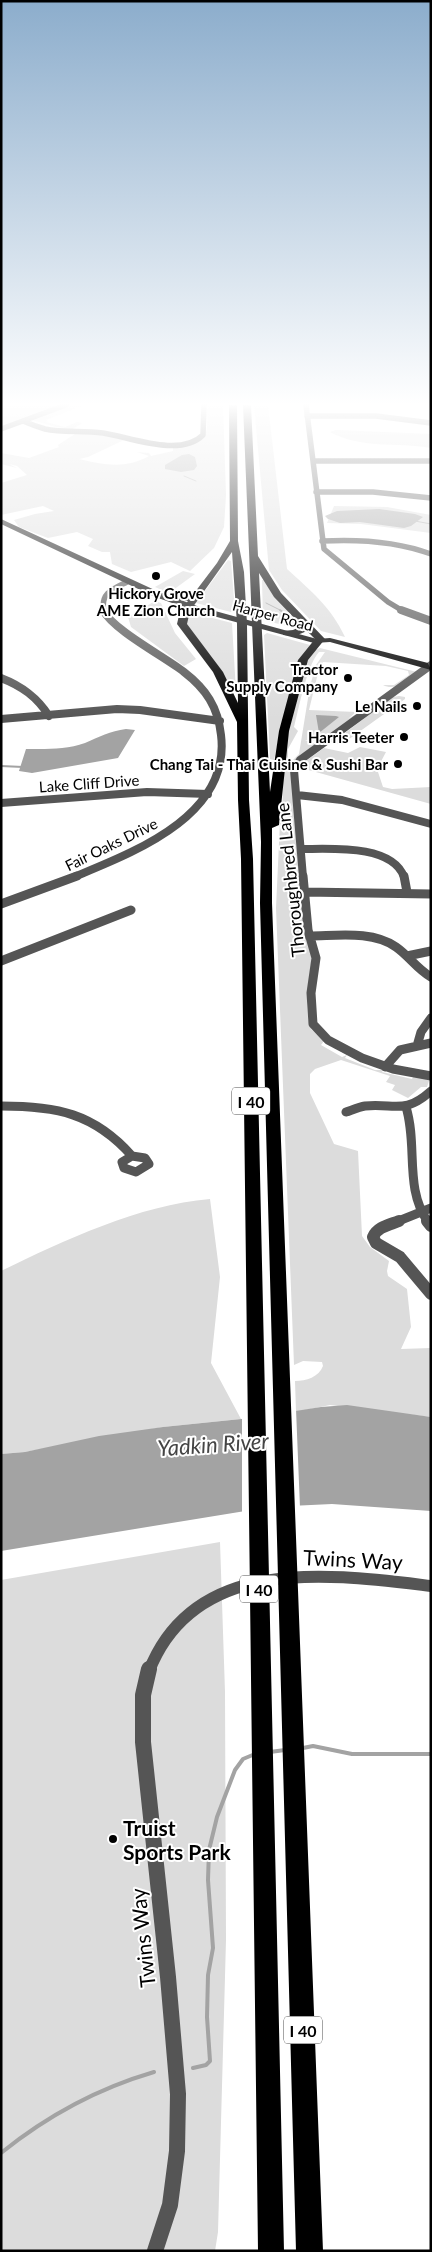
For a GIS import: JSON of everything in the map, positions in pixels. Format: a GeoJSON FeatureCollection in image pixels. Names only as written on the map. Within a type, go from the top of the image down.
{"type":"FeatureCollection","features":[{"type":"Feature","properties":{"kind":"highway","name":"I 40"},"geometry":{"type":"LineString","coordinates":[[234,510],[234,541],[238,559],[243,654],[242,723],[247,869],[271,2251]]}},
{"type":"Feature","properties":{"kind":"highway","name":"I 40"},"geometry":{"type":"LineString","coordinates":[[252,510],[267,842],[266,904],[294,1809],[310,2251]]}},
{"type":"Feature","properties":{"kind":"highway"},"geometry":{"type":"LineString","coordinates":[[234,541],[221,564],[189,606],[183,616],[182,624],[218,672],[242,723]]}},
{"type":"Feature","properties":{"kind":"highway"},"geometry":{"type":"LineString","coordinates":[[255,558],[274,591],[320,639],[303,660],[284,731],[272,834],[267,842]]}},
{"type":"Feature","properties":{"kind":"highway"},"geometry":{"type":"LineString","coordinates":[[160,596],[187,598],[197,594]]}},
{"type":"Feature","properties":{"kind":"highway"},"geometry":{"type":"LineString","coordinates":[[282,632],[295,633],[307,627]]}},
{"type":"Feature","properties":{"kind":"main road","name":"Harper Road"},"geometry":{"type":"LineString","coordinates":[[1,522],[128,582],[189,606],[318,641],[323,645],[430,667]]}},
{"type":"Feature","properties":{"kind":"street"},"geometry":{"type":"LineString","coordinates":[[318,510],[324,549],[332,558],[388,602],[407,613],[431,621]]}},
{"type":"Feature","properties":{"kind":"street"},"geometry":{"type":"LineString","coordinates":[[322,541],[378,542],[431,554]]}},
{"type":"Feature","properties":{"kind":"street","name":"Fair Oaks Drive"},"geometry":{"type":"LineString","coordinates":[[1,904],[66,881],[156,839],[181,823],[200,806],[220,770],[222,752],[220,720],[214,705],[201,688],[104,612],[102,603],[108,591],[128,582]]}},
{"type":"Feature","properties":{"kind":"street","name":"Thoroughbred Lane"},"geometry":{"type":"LineString","coordinates":[[430,667],[297,763],[294,770],[310,936],[316,958],[310,993],[312,1020],[315,1028],[328,1040],[349,1052],[385,1067],[431,1076]]}},
{"type":"Feature","properties":{"kind":"street"},"geometry":{"type":"LineString","coordinates":[[1,678],[32,693],[44,706],[49,716]]}},
{"type":"Feature","properties":{"kind":"street"},"geometry":{"type":"LineString","coordinates":[[1,719],[117,709],[220,720]]}},
{"type":"Feature","properties":{"kind":"street","name":"Lake Cliff Drive"},"geometry":{"type":"LineString","coordinates":[[1,803],[147,792],[208,794]]}},
{"type":"Feature","properties":{"kind":"street"},"geometry":{"type":"LineString","coordinates":[[297,795],[332,798],[431,824]]}},
{"type":"Feature","properties":{"kind":"street"},"geometry":{"type":"LineString","coordinates":[[302,849],[358,850],[379,856],[391,862],[401,871],[405,879],[407,892]]}},
{"type":"Feature","properties":{"kind":"street"},"geometry":{"type":"LineString","coordinates":[[305,892],[407,892],[431,894]]}},
{"type":"Feature","properties":{"kind":"street"},"geometry":{"type":"LineString","coordinates":[[1,961],[130,910]]}},
{"type":"Feature","properties":{"kind":"street"},"geometry":{"type":"LineString","coordinates":[[310,936],[375,938],[392,944],[422,972],[431,977]]}},
{"type":"Feature","properties":{"kind":"street"},"geometry":{"type":"LineString","coordinates":[[407,956],[431,951]]}},
{"type":"Feature","properties":{"kind":"street"},"geometry":{"type":"LineString","coordinates":[[417,1046],[421,1032],[431,1018]]}},
{"type":"Feature","properties":{"kind":"street"},"geometry":{"type":"LineString","coordinates":[[385,1067],[400,1050],[431,1043]]}},
{"type":"Feature","properties":{"kind":"street"},"geometry":{"type":"LineString","coordinates":[[346,1112],[356,1107],[372,1105],[406,1107],[421,1100],[431,1091]]}},
{"type":"Feature","properties":{"kind":"street"},"geometry":{"type":"LineString","coordinates":[[1,1106],[40,1106],[62,1110],[87,1118],[106,1129],[121,1141],[132,1156]]}},
{"type":"Feature","properties":{"kind":"street"},"geometry":{"type":"LineString","coordinates":[[406,1107],[413,1127],[413,1192],[425,1210],[431,1226]]}},
{"type":"Feature","properties":{"kind":"street"},"geometry":{"type":"LineString","coordinates":[[425,1210],[377,1230],[373,1237],[376,1243],[400,1256],[431,1294]]}},
{"type":"Feature","properties":{"kind":"street","name":"Twins Way"},"geometry":{"type":"LineString","coordinates":[[155,2251],[170,2205],[178,2151],[178,2094],[168,1977],[143,1742],[142,1703],[147,1675],[155,1654],[172,1628],[200,1604],[235,1586],[260,1580],[313,1576],[431,1586]]}},
{"type":"Feature","properties":{"kind":"shaded area"},"geometry":{"type":"Polygon","coordinates":[[[1,510],[24,510],[1,515],[1,510]]]}},
{"type":"Feature","properties":{"kind":"shaded area"},"geometry":{"type":"Polygon","coordinates":[[[52,510],[225,510],[224,527],[214,548],[190,571],[171,562],[131,572],[112,564],[110,552],[102,552],[88,546],[93,539],[77,532],[48,538],[19,527],[14,520],[54,511],[52,510]]]}},
{"type":"Feature","properties":{"kind":"shaded area"},"geometry":{"type":"Polygon","coordinates":[[[264,510],[280,510],[287,569],[327,608],[345,637],[321,631],[282,590],[269,570],[264,510]]]}},
{"type":"Feature","properties":{"kind":"shaded area"},"geometry":{"type":"Polygon","coordinates":[[[332,510],[404,510],[431,515],[431,533],[361,524],[327,523],[332,510]]]}},
{"type":"Feature","properties":{"kind":"shaded area"},"geometry":{"type":"Polygon","coordinates":[[[228,560],[231,561],[235,611],[231,612],[196,603],[228,560]]]}},
{"type":"Feature","properties":{"kind":"shaded area"},"geometry":{"type":"Polygon","coordinates":[[[183,571],[195,574],[169,593],[155,587],[183,571]]]}},
{"type":"Feature","properties":{"kind":"shaded area"},"geometry":{"type":"Polygon","coordinates":[[[262,580],[303,626],[299,629],[263,620],[262,580]]]}},
{"type":"Feature","properties":{"kind":"shaded area"},"geometry":{"type":"Polygon","coordinates":[[[155,601],[161,603],[175,633],[196,659],[184,666],[131,627],[128,617],[155,601]]]}},
{"type":"Feature","properties":{"kind":"shaded area"},"geometry":{"type":"Polygon","coordinates":[[[189,612],[232,623],[236,692],[232,692],[218,665],[189,629],[185,618],[189,612]]]}},
{"type":"Feature","properties":{"kind":"shaded area"},"geometry":{"type":"Polygon","coordinates":[[[267,633],[310,645],[281,727],[274,760],[270,759],[264,635],[267,633]]]}},
{"type":"Feature","properties":{"kind":"shaded area"},"geometry":{"type":"Polygon","coordinates":[[[320,648],[417,672],[401,684],[388,687],[383,685],[394,685],[409,675],[408,671],[386,666],[323,662],[319,669],[309,710],[356,712],[348,719],[356,714],[359,715],[321,741],[305,740],[315,744],[294,762],[291,770],[312,957],[307,995],[308,1019],[311,1029],[324,1041],[321,1045],[342,1057],[347,1055],[345,1058],[375,1070],[383,1070],[382,1072],[412,1079],[413,1077],[427,1078],[429,1081],[427,1087],[421,1087],[408,1098],[392,1090],[395,1085],[386,1082],[390,1076],[341,1060],[315,1069],[310,1074],[310,1093],[334,1144],[358,1151],[362,1236],[370,1247],[389,1261],[388,1276],[407,1289],[411,1327],[401,1349],[431,1348],[431,1417],[330,1405],[296,1412],[295,1381],[312,1378],[323,1366],[322,1362],[303,1361],[294,1365],[276,908],[280,821],[282,820],[287,739],[306,663],[313,651],[320,648]],[[319,652],[307,676],[294,727],[298,731],[288,749],[288,765],[299,754],[310,686],[316,665],[325,652],[319,652]]]}},
{"type":"Feature","properties":{"kind":"shaded area"},"geometry":{"type":"Polygon","coordinates":[[[393,697],[405,697],[405,699],[345,742],[337,744],[333,742],[393,697]]]}},
{"type":"Feature","properties":{"kind":"shaded area"},"geometry":{"type":"Polygon","coordinates":[[[360,747],[386,752],[377,769],[383,787],[392,789],[431,787],[431,804],[305,769],[297,770],[299,766],[324,748],[348,753],[360,747]]]}},
{"type":"Feature","properties":{"kind":"shaded area"},"geometry":{"type":"Polygon","coordinates":[[[210,1199],[220,1277],[211,1363],[241,1419],[163,1427],[25,1452],[1,1454],[1,1271],[77,1236],[130,1216],[156,1208],[210,1199]]]}},
{"type":"Feature","properties":{"kind":"shaded area","name":"Truist Sports Park"},"geometry":{"type":"Polygon","coordinates":[[[220,1542],[225,1692],[226,1940],[218,2232],[215,2251],[1,2251],[1,1580],[220,1542]]]}},
{"type":"Feature","properties":{"kind":"water"},"geometry":{"type":"Polygon","coordinates":[[[387,510],[423,517],[411,526],[404,528],[360,522],[340,523],[325,516],[337,511],[387,510]]]}},
{"type":"Feature","properties":{"kind":"water"},"geometry":{"type":"Polygon","coordinates":[[[316,715],[336,716],[339,717],[319,733],[316,715]]]}},
{"type":"Feature","properties":{"kind":"water"},"geometry":{"type":"Polygon","coordinates":[[[126,729],[135,730],[118,758],[32,773],[19,771],[26,749],[70,747],[126,729]]]}},
{"type":"Feature","properties":{"kind":"water","name":"Yadkin River"},"geometry":{"type":"Polygon","coordinates":[[[347,1405],[431,1417],[431,1511],[332,1504],[269,1507],[1,1551],[1,1454],[25,1452],[99,1436],[347,1405]]]}},
{"type":"Feature","properties":{"kind":"pier"},"geometry":{"type":"Polygon","coordinates":[[[296,1409],[300,1508],[270,1509],[242,1515],[242,1417],[296,1409]]]}},
{"type":"Feature","properties":{"kind":"waterway"},"geometry":{"type":"LineString","coordinates":[[415,521],[431,524]]}},
{"type":"Feature","properties":{"kind":"waterway"},"geometry":{"type":"LineString","coordinates":[[266,603],[280,610]]}},
{"type":"Feature","properties":{"kind":"waterway"},"geometry":{"type":"LineString","coordinates":[[280,610],[293,620]]}},
{"type":"Feature","properties":{"kind":"waterway"},"geometry":{"type":"LineString","coordinates":[[1,766],[23,767]]}},
{"type":"Feature","properties":{"kind":"waterway"},"geometry":{"type":"LineString","coordinates":[[303,1748],[313,1746],[352,1754],[431,1754]]}},
{"type":"Feature","properties":{"kind":"waterway"},"geometry":{"type":"LineString","coordinates":[[270,1752],[285,1750]]}},
{"type":"Feature","properties":{"kind":"waterway"},"geometry":{"type":"LineString","coordinates":[[193,2068],[206,2065],[210,2061],[207,2017],[208,1975],[213,1948],[208,1880],[209,1850],[217,1817],[235,1770],[243,1759],[255,1754]]}},
{"type":"Feature","properties":{"kind":"waterway"},"geometry":{"type":"LineString","coordinates":[[1,2153],[19,2139],[73,2105],[112,2086],[154,2072]]}},
{"type":"Feature","properties":{"kind":"place","name":"Hickory Grove AME Zion Church"},"geometry":{"type":"Point","coordinates":[156,576]}},
{"type":"Feature","properties":{"kind":"place","name":"Tractor Supply Company"},"geometry":{"type":"Point","coordinates":[348,678]}},
{"type":"Feature","properties":{"kind":"place","name":"Le Nails"},"geometry":{"type":"Point","coordinates":[417,706]}},
{"type":"Feature","properties":{"kind":"place","name":"Harris Teeter"},"geometry":{"type":"Point","coordinates":[404,737]}},
{"type":"Feature","properties":{"kind":"place","name":"Chang Tai - Thai Cuisine & Sushi Bar"},"geometry":{"type":"Point","coordinates":[398,764]}},
{"type":"Feature","properties":{"kind":"place","name":"Truist Sports Park"},"geometry":{"type":"Point","coordinates":[113,1839]}}]}
